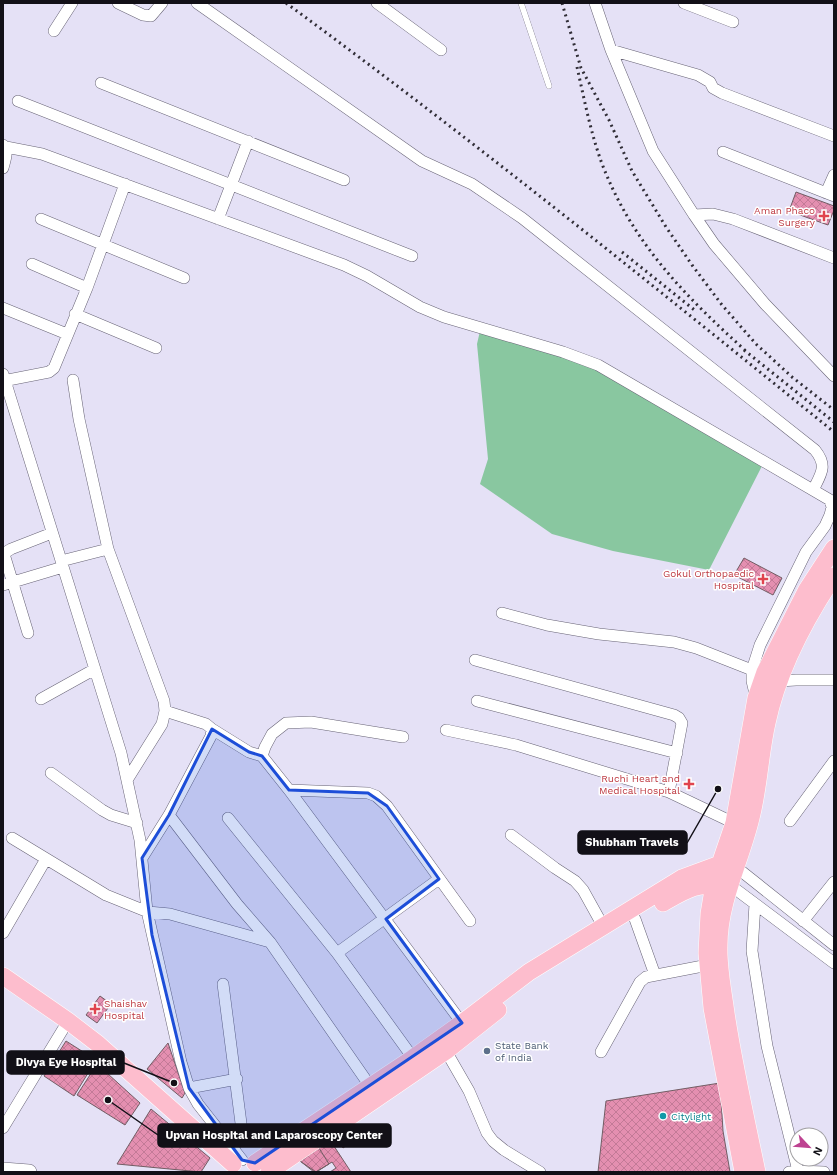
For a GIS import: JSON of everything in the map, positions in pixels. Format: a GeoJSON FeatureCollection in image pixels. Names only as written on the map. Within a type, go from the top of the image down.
{"type":"FeatureCollection","features":[{"type":"Feature","properties":{"kind":"main road"},"geometry":{"type":"LineString","coordinates":[[728,866],[756,698],[758,671],[806,591],[834,548]]}},
{"type":"Feature","properties":{"kind":"main road"},"geometry":{"type":"LineString","coordinates":[[743,1172],[712,1008],[708,966],[708,914],[722,885],[728,866],[751,818],[767,723],[774,695],[808,617],[834,576]]}},
{"type":"Feature","properties":{"kind":"main road"},"geometry":{"type":"LineString","coordinates":[[246,1164],[412,1058],[462,1023],[529,972],[602,926],[682,878],[728,866]]}},
{"type":"Feature","properties":{"kind":"main road"},"geometry":{"type":"LineString","coordinates":[[246,1164],[446,1051],[565,959],[692,888],[701,885],[722,885]]}},
{"type":"Feature","properties":{"kind":"main road"},"geometry":{"type":"LineString","coordinates":[[722,885],[723,908],[719,930],[721,979],[730,1037],[757,1172]]}},
{"type":"Feature","properties":{"kind":"main road"},"geometry":{"type":"LineString","coordinates":[[3,976],[68,1021],[98,1044],[246,1164]]}},
{"type":"Feature","properties":{"kind":"street"},"geometry":{"type":"LineString","coordinates":[[54,31],[72,3]]}},
{"type":"Feature","properties":{"kind":"street"},"geometry":{"type":"LineString","coordinates":[[118,3],[143,15],[151,16],[162,3]]}},
{"type":"Feature","properties":{"kind":"street"},"geometry":{"type":"LineString","coordinates":[[197,3],[422,161],[472,184],[522,218],[815,450],[821,457],[823,465],[822,473],[813,490]]}},
{"type":"Feature","properties":{"kind":"street"},"geometry":{"type":"LineString","coordinates":[[377,3],[441,50]]}},
{"type":"Feature","properties":{"kind":"street"},"geometry":{"type":"LineString","coordinates":[[684,3],[733,22]]}},
{"type":"Feature","properties":{"kind":"street"},"geometry":{"type":"LineString","coordinates":[[598,5],[611,50],[653,151],[714,244],[764,304],[834,376]]}},
{"type":"Feature","properties":{"kind":"street"},"geometry":{"type":"LineString","coordinates":[[611,50],[698,75],[710,82],[713,88],[722,93],[834,136]]}},
{"type":"Feature","properties":{"kind":"street"},"geometry":{"type":"LineString","coordinates":[[101,83],[344,180]]}},
{"type":"Feature","properties":{"kind":"street"},"geometry":{"type":"LineString","coordinates":[[18,101],[412,256]]}},
{"type":"Feature","properties":{"kind":"street"},"geometry":{"type":"LineString","coordinates":[[218,219],[230,184],[248,141]]}},
{"type":"Feature","properties":{"kind":"street"},"geometry":{"type":"LineString","coordinates":[[3,168],[6,158],[4,146],[42,154],[344,265],[368,276],[420,307],[444,317],[563,352],[598,365],[830,500],[832,507],[825,526],[806,552],[760,645],[758,671],[696,648],[674,642],[599,634],[547,625],[502,613]]}},
{"type":"Feature","properties":{"kind":"street"},"geometry":{"type":"LineString","coordinates":[[723,152],[830,195],[834,175]]}},
{"type":"Feature","properties":{"kind":"street"},"geometry":{"type":"LineString","coordinates":[[125,184],[87,288],[67,334],[58,361],[52,370],[4,379],[121,753],[140,840],[147,911],[180,1062],[189,1088],[198,1104],[246,1164]]}},
{"type":"Feature","properties":{"kind":"street"},"geometry":{"type":"LineString","coordinates":[[694,215],[713,214],[733,219],[834,258]]}},
{"type":"Feature","properties":{"kind":"street"},"geometry":{"type":"LineString","coordinates":[[41,219],[184,278]]}},
{"type":"Feature","properties":{"kind":"street"},"geometry":{"type":"LineString","coordinates":[[32,264],[87,288]]}},
{"type":"Feature","properties":{"kind":"street"},"geometry":{"type":"LineString","coordinates":[[3,308],[67,334]]}},
{"type":"Feature","properties":{"kind":"street"},"geometry":{"type":"LineString","coordinates":[[75,314],[156,348]]}},
{"type":"Feature","properties":{"kind":"street"},"geometry":{"type":"LineString","coordinates":[[73,380],[79,419],[108,549],[164,701],[165,711],[162,724],[127,780]]}},
{"type":"Feature","properties":{"kind":"street"},"geometry":{"type":"LineString","coordinates":[[28,633],[7,584],[4,554],[11,549],[52,533]]}},
{"type":"Feature","properties":{"kind":"street"},"geometry":{"type":"LineString","coordinates":[[7,584],[108,549]]}},
{"type":"Feature","properties":{"kind":"street"},"geometry":{"type":"LineString","coordinates":[[475,660],[674,715],[679,718],[682,723],[669,792]]}},
{"type":"Feature","properties":{"kind":"street"},"geometry":{"type":"LineString","coordinates":[[41,699],[95,669]]}},
{"type":"Feature","properties":{"kind":"street"},"geometry":{"type":"LineString","coordinates":[[781,677],[796,680],[834,680]]}},
{"type":"Feature","properties":{"kind":"street"},"geometry":{"type":"LineString","coordinates":[[477,701],[677,753]]}},
{"type":"Feature","properties":{"kind":"street"},"geometry":{"type":"LineString","coordinates":[[165,711],[206,724],[250,752],[262,756],[290,790],[462,1023]]}},
{"type":"Feature","properties":{"kind":"street"},"geometry":{"type":"LineString","coordinates":[[262,756],[264,747],[272,734],[286,723],[311,722],[403,737]]}},
{"type":"Feature","properties":{"kind":"street"},"geometry":{"type":"LineString","coordinates":[[142,858],[169,815],[211,736],[212,729]]}},
{"type":"Feature","properties":{"kind":"street"},"geometry":{"type":"LineString","coordinates":[[446,730],[516,745],[669,792],[734,823]]}},
{"type":"Feature","properties":{"kind":"street"},"geometry":{"type":"LineString","coordinates":[[790,821],[834,761]]}},
{"type":"Feature","properties":{"kind":"street"},"geometry":{"type":"LineString","coordinates":[[52,773],[102,810],[111,815],[136,823]]}},
{"type":"Feature","properties":{"kind":"street"},"geometry":{"type":"LineString","coordinates":[[290,790],[368,793],[376,796],[387,806],[470,921]]}},
{"type":"Feature","properties":{"kind":"street"},"geometry":{"type":"LineString","coordinates":[[169,815],[237,904],[270,942],[370,1086]]}},
{"type":"Feature","properties":{"kind":"street"},"geometry":{"type":"LineString","coordinates":[[228,818],[337,953],[412,1058]]}},
{"type":"Feature","properties":{"kind":"street"},"geometry":{"type":"LineString","coordinates":[[511,835],[575,881],[583,890],[602,926]]}},
{"type":"Feature","properties":{"kind":"street"},"geometry":{"type":"LineString","coordinates":[[12,838],[100,892],[147,911],[170,914],[270,942]]}},
{"type":"Feature","properties":{"kind":"street"},"geometry":{"type":"LineString","coordinates":[[3,934],[46,859]]}},
{"type":"Feature","properties":{"kind":"street"},"geometry":{"type":"LineString","coordinates":[[728,866],[834,945]]}},
{"type":"Feature","properties":{"kind":"street"},"geometry":{"type":"LineString","coordinates":[[337,953],[440,879]]}},
{"type":"Feature","properties":{"kind":"street"},"geometry":{"type":"LineString","coordinates":[[803,921],[834,882]]}},
{"type":"Feature","properties":{"kind":"street"},"geometry":{"type":"LineString","coordinates":[[722,885],[755,904],[834,963]]}},
{"type":"Feature","properties":{"kind":"street"},"geometry":{"type":"LineString","coordinates":[[755,904],[752,951],[766,1038],[794,1171],[824,1172]]}},
{"type":"Feature","properties":{"kind":"street"},"geometry":{"type":"LineString","coordinates":[[635,919],[655,975]]}},
{"type":"Feature","properties":{"kind":"street"},"geometry":{"type":"LineString","coordinates":[[600,1052],[640,982],[646,977],[708,966]]}},
{"type":"Feature","properties":{"kind":"street"},"geometry":{"type":"LineString","coordinates":[[223,984],[236,1079],[242,1131],[241,1139],[246,1164]]}},
{"type":"Feature","properties":{"kind":"street"},"geometry":{"type":"LineString","coordinates":[[3,1128],[68,1021]]}},
{"type":"Feature","properties":{"kind":"street"},"geometry":{"type":"LineString","coordinates":[[446,1051],[469,1091],[486,1133],[504,1150],[540,1172]]}},
{"type":"Feature","properties":{"kind":"street"},"geometry":{"type":"LineString","coordinates":[[189,1088],[236,1079]]}},
{"type":"Feature","properties":{"kind":"street"},"geometry":{"type":"LineString","coordinates":[[3,1170],[30,1172]]}},
{"type":"Feature","properties":{"kind":"lane"},"geometry":{"type":"LineString","coordinates":[[521,3],[549,86]]}},
{"type":"Feature","properties":{"kind":"highlighted area"},"geometry":{"type":"Polygon","coordinates":[[[212,729],[249,752],[262,756],[289,790],[368,793],[387,806],[439,879],[386,919],[462,1023],[255,1163],[242,1160],[189,1088],[152,935],[142,858],[169,815],[212,729]]]}},
{"type":"Feature","properties":{"kind":"green space"},"geometry":{"type":"Polygon","coordinates":[[[480,331],[586,362],[763,464],[709,570],[613,551],[552,534],[480,484],[488,459],[477,344],[480,331]]]}},
{"type":"Feature","properties":{"kind":"building"},"geometry":{"type":"Polygon","coordinates":[[[796,192],[834,206],[834,210],[828,225],[789,211],[796,192]]]}},
{"type":"Feature","properties":{"kind":"building"},"geometry":{"type":"Polygon","coordinates":[[[744,558],[782,578],[773,595],[734,575],[744,558]]]}},
{"type":"Feature","properties":{"kind":"building"},"geometry":{"type":"Polygon","coordinates":[[[100,996],[111,1004],[97,1023],[86,1015],[100,996]]]}},
{"type":"Feature","properties":{"kind":"building"},"geometry":{"type":"Polygon","coordinates":[[[66,1041],[96,1060],[74,1096],[44,1076],[66,1041]]]}},
{"type":"Feature","properties":{"kind":"building"},"geometry":{"type":"Polygon","coordinates":[[[168,1043],[185,1093],[182,1098],[147,1069],[168,1043]]]}},
{"type":"Feature","properties":{"kind":"building"},"geometry":{"type":"Polygon","coordinates":[[[97,1064],[140,1103],[125,1125],[77,1095],[97,1064]]]}},
{"type":"Feature","properties":{"kind":"building","name":"Citylight"},"geometry":{"type":"Polygon","coordinates":[[[720,1083],[723,1131],[730,1172],[598,1172],[606,1101],[720,1083]]]}},
{"type":"Feature","properties":{"kind":"building"},"geometry":{"type":"Polygon","coordinates":[[[151,1109],[210,1158],[201,1172],[117,1164],[151,1109]]]}},
{"type":"Feature","properties":{"kind":"building"},"geometry":{"type":"Polygon","coordinates":[[[354,1127],[360,1136],[343,1148],[337,1138],[354,1127]]]}},
{"type":"Feature","properties":{"kind":"building"},"geometry":{"type":"Polygon","coordinates":[[[330,1140],[351,1172],[330,1172],[336,1168],[332,1162],[316,1172],[300,1161],[330,1140]]]}},
{"type":"Feature","properties":{"kind":"building"},"geometry":{"type":"Polygon","coordinates":[[[319,1148],[329,1164],[314,1172],[300,1161],[319,1148]]]}},
{"type":"Feature","properties":{"kind":"railway"},"geometry":{"type":"LineString","coordinates":[[286,3],[494,160],[631,268],[834,432]]}},
{"type":"Feature","properties":{"kind":"railway"},"geometry":{"type":"LineString","coordinates":[[562,3],[581,68],[609,120],[632,171],[666,227],[722,305],[756,344],[792,377],[834,410]]}},
{"type":"Feature","properties":{"kind":"railway"},"geometry":{"type":"LineString","coordinates":[[577,67],[590,126],[601,161],[613,190],[628,217],[644,242],[681,288],[747,352]]}},
{"type":"Feature","properties":{"kind":"railway"},"geometry":{"type":"LineString","coordinates":[[622,252],[697,312]]}},
{"type":"Feature","properties":{"kind":"railway"},"geometry":{"type":"LineString","coordinates":[[744,350],[834,422]]}},
{"type":"Feature","properties":{"kind":"place","name":"Aman Phaco Surgery"},"geometry":{"type":"Point","coordinates":[824,216]}},
{"type":"Feature","properties":{"kind":"place","name":"Gokul Orthopaedic Hospital"},"geometry":{"type":"Point","coordinates":[763,579]}},
{"type":"Feature","properties":{"kind":"place","name":"Ruchi Heart and Medical Hospital"},"geometry":{"type":"Point","coordinates":[689,784]}},
{"type":"Feature","properties":{"kind":"place","name":"Shubham Travels"},"geometry":{"type":"Point","coordinates":[718,789]}},
{"type":"Feature","properties":{"kind":"place","name":"Shaishav Hospital"},"geometry":{"type":"Point","coordinates":[95,1009]}},
{"type":"Feature","properties":{"kind":"place","name":"State Bank of India"},"geometry":{"type":"Point","coordinates":[487,1051]}},
{"type":"Feature","properties":{"kind":"place","name":"Divya Eye Hospital"},"geometry":{"type":"Point","coordinates":[174,1083]}},
{"type":"Feature","properties":{"kind":"place","name":"Upvan Hospital and Laparoscopy Center"},"geometry":{"type":"Point","coordinates":[108,1100]}},
{"type":"Feature","properties":{"kind":"place","name":"Citylight"},"geometry":{"type":"Point","coordinates":[663,1116]}}]}
